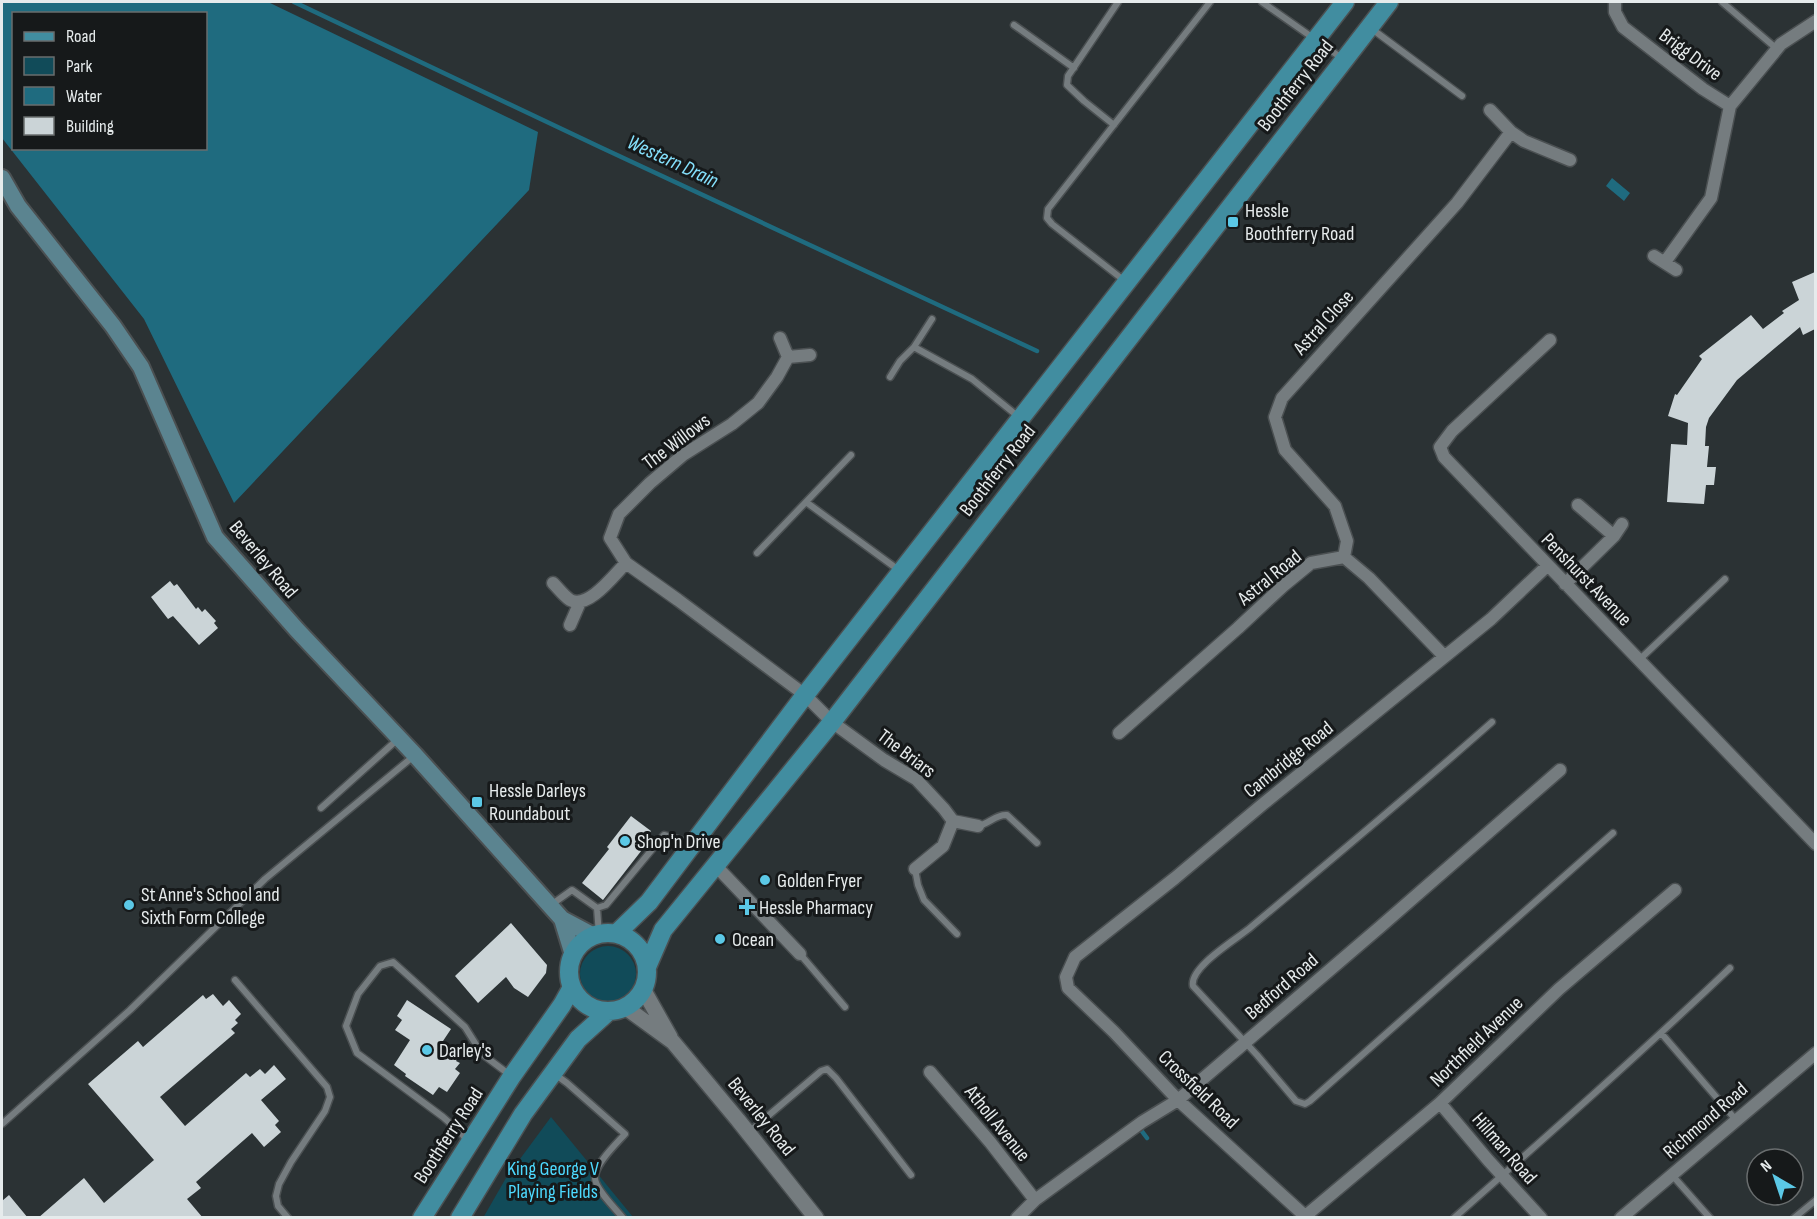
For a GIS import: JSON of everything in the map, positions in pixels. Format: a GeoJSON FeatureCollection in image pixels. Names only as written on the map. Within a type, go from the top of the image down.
{"type":"FeatureCollection","features":[{"type":"Feature","properties":{"kind":"main road","name":"Boothferry Road"},"geometry":{"type":"LineString","coordinates":[[603,935],[649,902],[805,695],[1345,2]]}},
{"type":"Feature","properties":{"kind":"main road","name":"Boothferry Road"},"geometry":{"type":"LineString","coordinates":[[647,967],[663,930],[832,722],[1389,2]]}},
{"type":"Feature","properties":{"kind":"main road","name":"Beverley Road"},"geometry":{"type":"LineString","coordinates":[[2,178],[18,206],[112,326],[141,367],[215,537],[297,630],[416,755],[562,919],[573,955]]}},
{"type":"Feature","properties":{"kind":"main road","name":"Beverley Road"},"geometry":{"type":"LineString","coordinates":[[562,919],[603,935]]}},
{"type":"Feature","properties":{"kind":"main road"},"geometry":{"type":"LineString","coordinates":[[460,1218],[522,1114],[578,1039],[617,1009],[636,999],[643,989],[647,967],[644,956],[637,946],[627,938],[603,935],[578,947],[573,955],[569,976],[572,987],[586,1005],[597,1010],[617,1009]]}},
{"type":"Feature","properties":{"kind":"main road","name":"Boothferry Road"},"geometry":{"type":"LineString","coordinates":[[422,1218],[468,1143],[572,987]]}},
{"type":"Feature","properties":{"kind":"street","name":"Brigg Drive"},"geometry":{"type":"LineString","coordinates":[[1615,2],[1615,12],[1623,27],[1703,89],[1730,106]]}},
{"type":"Feature","properties":{"kind":"street"},"geometry":{"type":"LineString","coordinates":[[1676,270],[1659,259],[1711,198],[1730,106],[1781,44],[1815,21]]}},
{"type":"Feature","properties":{"kind":"street"},"geometry":{"type":"LineString","coordinates":[[1490,110],[1511,132],[1524,141],[1570,160]]}},
{"type":"Feature","properties":{"kind":"street","name":"Astral Close"},"geometry":{"type":"LineString","coordinates":[[1344,557],[1347,541],[1335,506],[1285,450],[1275,417],[1282,398],[1457,202],[1511,132]]}},
{"type":"Feature","properties":{"kind":"street"},"geometry":{"type":"LineString","coordinates":[[780,338],[788,357],[810,355]]}},
{"type":"Feature","properties":{"kind":"street","name":"Penshurst Avenue"},"geometry":{"type":"LineString","coordinates":[[1550,340],[1452,431],[1440,447],[1444,457],[1815,844]]}},
{"type":"Feature","properties":{"kind":"street","name":"The Willows"},"geometry":{"type":"LineString","coordinates":[[788,357],[758,404],[732,424],[683,455],[650,483],[620,514],[610,538],[626,563],[805,695]]}},
{"type":"Feature","properties":{"kind":"street"},"geometry":{"type":"LineString","coordinates":[[1578,505],[1614,536]]}},
{"type":"Feature","properties":{"kind":"street"},"geometry":{"type":"LineString","coordinates":[[1565,584],[1614,536],[1622,524]]}},
{"type":"Feature","properties":{"kind":"street"},"geometry":{"type":"LineString","coordinates":[[1344,557],[1369,578],[1444,656]]}},
{"type":"Feature","properties":{"kind":"street","name":"Astral Road"},"geometry":{"type":"LineString","coordinates":[[1119,733],[1311,563],[1344,557]]}},
{"type":"Feature","properties":{"kind":"street"},"geometry":{"type":"LineString","coordinates":[[553,583],[570,600],[580,602],[590,599],[626,563]]}},
{"type":"Feature","properties":{"kind":"street","name":"Cambridge Road"},"geometry":{"type":"LineString","coordinates":[[1068,988],[1066,977],[1076,957],[1491,619],[1547,566]]}},
{"type":"Feature","properties":{"kind":"street"},"geometry":{"type":"LineString","coordinates":[[570,625],[580,602]]}},
{"type":"Feature","properties":{"kind":"street","name":"The Briars"},"geometry":{"type":"LineString","coordinates":[[805,695],[832,722],[884,760],[916,779],[953,821]]}},
{"type":"Feature","properties":{"kind":"street","name":"Bedford Road"},"geometry":{"type":"LineString","coordinates":[[1017,1218],[1035,1200],[1142,1122],[1178,1100],[1560,770]]}},
{"type":"Feature","properties":{"kind":"street"},"geometry":{"type":"LineString","coordinates":[[915,868],[943,846],[953,821],[978,826]]}},
{"type":"Feature","properties":{"kind":"street"},"geometry":{"type":"LineString","coordinates":[[715,865],[800,954]]}},
{"type":"Feature","properties":{"kind":"street","name":"Northfield Avenue"},"geometry":{"type":"LineString","coordinates":[[1304,1217],[1440,1103],[1559,989],[1675,890]]}},
{"type":"Feature","properties":{"kind":"street","name":"Crossfield Road"},"geometry":{"type":"LineString","coordinates":[[1068,988],[1114,1032],[1178,1100],[1304,1217]]}},
{"type":"Feature","properties":{"kind":"street","name":"Beverley Road"},"geometry":{"type":"LineString","coordinates":[[643,989],[673,1042],[816,1218]]}},
{"type":"Feature","properties":{"kind":"street","name":"Beverley Road"},"geometry":{"type":"LineString","coordinates":[[617,1009],[673,1042]]}},
{"type":"Feature","properties":{"kind":"street","name":"Richmond Road"},"geometry":{"type":"LineString","coordinates":[[1621,1218],[1815,1053]]}},
{"type":"Feature","properties":{"kind":"street","name":"Atholl Avenue"},"geometry":{"type":"LineString","coordinates":[[930,1072],[990,1142],[1035,1200]]}},
{"type":"Feature","properties":{"kind":"street","name":"Hillman Road"},"geometry":{"type":"LineString","coordinates":[[1440,1103],[1541,1218]]}},
{"type":"Feature","properties":{"kind":"lane"},"geometry":{"type":"LineString","coordinates":[[1114,124],[1084,101],[1068,85],[1068,76],[1118,2]]}},
{"type":"Feature","properties":{"kind":"lane"},"geometry":{"type":"LineString","coordinates":[[1126,282],[1052,224],[1047,218],[1048,209],[1210,2]]}},
{"type":"Feature","properties":{"kind":"lane"},"geometry":{"type":"LineString","coordinates":[[1262,2],[1344,60]]}},
{"type":"Feature","properties":{"kind":"lane"},"geometry":{"type":"LineString","coordinates":[[1722,2],[1777,49]]}},
{"type":"Feature","properties":{"kind":"lane"},"geometry":{"type":"LineString","coordinates":[[1014,25],[1074,68]]}},
{"type":"Feature","properties":{"kind":"lane"},"geometry":{"type":"LineString","coordinates":[[1369,27],[1462,96]]}},
{"type":"Feature","properties":{"kind":"lane"},"geometry":{"type":"LineString","coordinates":[[890,377],[900,361],[914,347],[932,319]]}},
{"type":"Feature","properties":{"kind":"lane"},"geometry":{"type":"LineString","coordinates":[[914,347],[972,379],[1020,418]]}},
{"type":"Feature","properties":{"kind":"lane"},"geometry":{"type":"LineString","coordinates":[[757,553],[851,455]]}},
{"type":"Feature","properties":{"kind":"lane"},"geometry":{"type":"LineString","coordinates":[[806,502],[901,572]]}},
{"type":"Feature","properties":{"kind":"lane"},"geometry":{"type":"LineString","coordinates":[[1639,661],[1725,579]]}},
{"type":"Feature","properties":{"kind":"lane"},"geometry":{"type":"LineString","coordinates":[[1492,722],[1263,917],[1201,965],[1194,974],[1193,986],[1296,1101],[1305,1104],[1613,833]]}},
{"type":"Feature","properties":{"kind":"lane"},"geometry":{"type":"LineString","coordinates":[[321,808],[399,738]]}},
{"type":"Feature","properties":{"kind":"lane"},"geometry":{"type":"LineString","coordinates":[[2,1124],[130,1010],[265,879],[416,755]]}},
{"type":"Feature","properties":{"kind":"lane"},"geometry":{"type":"LineString","coordinates":[[978,826],[1002,814],[1007,815],[1037,843]]}},
{"type":"Feature","properties":{"kind":"lane"},"geometry":{"type":"LineString","coordinates":[[597,908],[606,905],[664,835],[693,843]]}},
{"type":"Feature","properties":{"kind":"lane"},"geometry":{"type":"LineString","coordinates":[[915,868],[924,900],[957,934]]}},
{"type":"Feature","properties":{"kind":"lane"},"geometry":{"type":"LineString","coordinates":[[550,905],[572,890],[597,908],[603,935]]}},
{"type":"Feature","properties":{"kind":"lane"},"geometry":{"type":"LineString","coordinates":[[800,954],[845,1007]]}},
{"type":"Feature","properties":{"kind":"lane"},"geometry":{"type":"LineString","coordinates":[[468,1143],[461,1133],[443,1117],[357,1053],[346,1026],[358,994],[380,966],[393,962],[465,1027],[482,1054],[512,1076]]}},
{"type":"Feature","properties":{"kind":"lane"},"geometry":{"type":"LineString","coordinates":[[1454,1218],[1661,1033],[1730,968]]}},
{"type":"Feature","properties":{"kind":"lane"},"geometry":{"type":"LineString","coordinates":[[235,980],[327,1087],[330,1097],[326,1111],[291,1162],[279,1184],[276,1196],[278,1206],[288,1218]]}},
{"type":"Feature","properties":{"kind":"lane"},"geometry":{"type":"LineString","coordinates":[[1661,1033],[1736,1120]]}},
{"type":"Feature","properties":{"kind":"lane"},"geometry":{"type":"LineString","coordinates":[[748,1132],[821,1071],[827,1070],[843,1087],[910,1175]]}},
{"type":"Feature","properties":{"kind":"lane"},"geometry":{"type":"LineString","coordinates":[[553,1073],[625,1134],[597,1167],[595,1178],[597,1186],[623,1218]]}},
{"type":"Feature","properties":{"kind":"lane"},"geometry":{"type":"LineString","coordinates":[[1672,1175],[1710,1218]]}},
{"type":"Feature","properties":{"kind":"lane"},"geometry":{"type":"LineString","coordinates":[[1794,1218],[1815,1200]]}},
{"type":"Feature","properties":{"kind":"green space"},"geometry":{"type":"Polygon","coordinates":[[[608,946],[623,951],[631,959],[636,974],[631,989],[623,997],[608,1002],[593,997],[585,989],[580,974],[585,959],[593,951],[608,946]]]}},
{"type":"Feature","properties":{"kind":"green space","name":"King George V Playing Fields"},"geometry":{"type":"Polygon","coordinates":[[[551,1117],[633,1217],[483,1218],[506,1178],[551,1117]]]}},
{"type":"Feature","properties":{"kind":"water"},"geometry":{"type":"Polygon","coordinates":[[[2,2],[268,2],[538,132],[529,190],[234,503],[144,319],[2,138],[2,2]]]}},
{"type":"Feature","properties":{"kind":"water"},"geometry":{"type":"Polygon","coordinates":[[[1612,178],[1630,193],[1624,201],[1606,186],[1612,178]]]}},
{"type":"Feature","properties":{"kind":"building"},"geometry":{"type":"Polygon","coordinates":[[[1815,272],[1815,329],[1803,335],[1800,327],[1737,380],[1709,418],[1705,446],[1709,446],[1707,467],[1716,467],[1714,485],[1706,485],[1704,504],[1667,502],[1671,444],[1687,445],[1688,423],[1668,416],[1675,394],[1677,395],[1702,359],[1699,356],[1751,315],[1763,329],[1784,313],[1782,311],[1799,300],[1792,282],[1815,272]]]}},
{"type":"Feature","properties":{"kind":"building"},"geometry":{"type":"Polygon","coordinates":[[[170,581],[174,586],[177,584],[196,609],[198,607],[202,612],[205,609],[216,621],[214,623],[218,628],[199,645],[173,616],[168,619],[151,597],[170,581]]]}},
{"type":"Feature","properties":{"kind":"building"},"geometry":{"type":"Polygon","coordinates":[[[631,816],[651,831],[642,843],[645,846],[603,900],[582,883],[631,816]]]}},
{"type":"Feature","properties":{"kind":"building"},"geometry":{"type":"Polygon","coordinates":[[[511,923],[547,965],[546,973],[528,997],[514,988],[506,977],[478,1003],[455,976],[511,923]]]}},
{"type":"Feature","properties":{"kind":"building"},"geometry":{"type":"Polygon","coordinates":[[[213,994],[223,1006],[229,1000],[241,1014],[235,1020],[238,1023],[231,1029],[235,1033],[160,1097],[185,1126],[246,1073],[250,1077],[260,1069],[265,1074],[274,1065],[286,1079],[261,1100],[279,1121],[275,1125],[281,1132],[264,1147],[252,1133],[196,1182],[201,1188],[187,1199],[203,1218],[38,1218],[84,1178],[104,1203],[154,1160],[88,1084],[138,1041],[143,1047],[203,995],[206,999],[213,994]]]}},
{"type":"Feature","properties":{"kind":"building","name":"Darley's"},"geometry":{"type":"Polygon","coordinates":[[[407,1000],[451,1029],[441,1044],[459,1056],[456,1061],[460,1063],[455,1069],[460,1073],[447,1092],[439,1087],[433,1095],[405,1076],[406,1074],[394,1065],[410,1040],[395,1030],[402,1020],[397,1016],[407,1000]]]}},
{"type":"Feature","properties":{"kind":"building"},"geometry":{"type":"Polygon","coordinates":[[[9,1195],[28,1218],[2,1218],[2,1201],[9,1195]]]}},
{"type":"Feature","properties":{"kind":"waterway","name":"Western Drain"},"geometry":{"type":"LineString","coordinates":[[294,2],[1037,351]]}},
{"type":"Feature","properties":{"kind":"waterway"},"geometry":{"type":"LineString","coordinates":[[1138,1126],[1147,1138]]}},
{"type":"Feature","properties":{"kind":"place","name":"Hessle Boothferry Road"},"geometry":{"type":"Point","coordinates":[1233,222]}},
{"type":"Feature","properties":{"kind":"place","name":"Hessle Darleys Roundabout"},"geometry":{"type":"Point","coordinates":[477,802]}},
{"type":"Feature","properties":{"kind":"place","name":"Shop'n Drive"},"geometry":{"type":"Point","coordinates":[625,841]}},
{"type":"Feature","properties":{"kind":"place","name":"Golden Fryer"},"geometry":{"type":"Point","coordinates":[765,880]}},
{"type":"Feature","properties":{"kind":"place","name":"St Anne's School and Sixth Form College"},"geometry":{"type":"Point","coordinates":[129,905]}},
{"type":"Feature","properties":{"kind":"place","name":"Hessle Pharmacy"},"geometry":{"type":"Point","coordinates":[747,907]}},
{"type":"Feature","properties":{"kind":"place","name":"Ocean"},"geometry":{"type":"Point","coordinates":[720,939]}},
{"type":"Feature","properties":{"kind":"place","name":"Darley's"},"geometry":{"type":"Point","coordinates":[427,1050]}}]}
